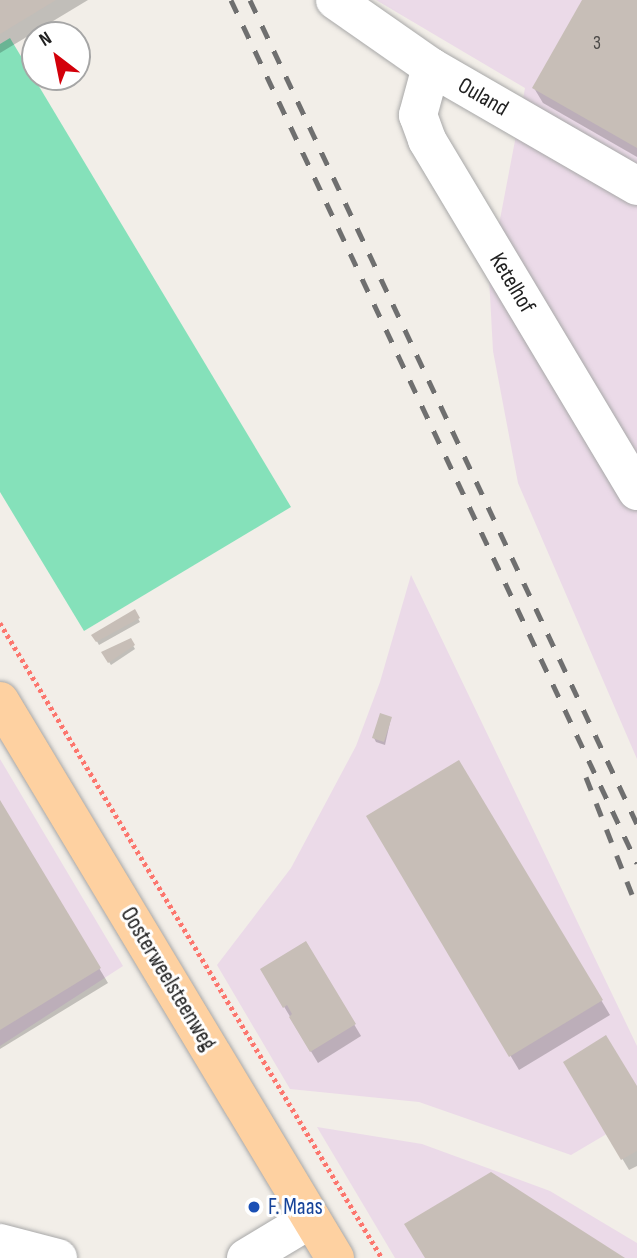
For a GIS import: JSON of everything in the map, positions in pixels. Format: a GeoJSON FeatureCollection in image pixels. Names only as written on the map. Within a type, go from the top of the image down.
{"type":"FeatureCollection","features":[{"type":"Feature","properties":{"kind":"main road","name":"Oosterweelsteenweg"},"geometry":{"type":"LineString","coordinates":[[0,701],[335,1258]]}},
{"type":"Feature","properties":{"kind":"street","name":"Ouland"},"geometry":{"type":"LineString","coordinates":[[335,0],[431,67],[637,186]]}},
{"type":"Feature","properties":{"kind":"street","name":"Ketelhof"},"geometry":{"type":"LineString","coordinates":[[431,67],[418,115],[427,141],[637,491]]}},
{"type":"Feature","properties":{"kind":"street"},"geometry":{"type":"LineString","coordinates":[[246,1258],[311,1219]]}},
{"type":"Feature","properties":{"kind":"street"},"geometry":{"type":"LineString","coordinates":[[0,1243],[58,1258]]}},
{"type":"Feature","properties":{"kind":"path"},"geometry":{"type":"LineString","coordinates":[[0,623],[382,1258]]}},
{"type":"Feature","properties":{"kind":"shaded area"},"geometry":{"type":"Polygon","coordinates":[[[376,0],[637,0],[637,759],[518,483],[493,351],[489,277],[525,88],[376,0]]]}},
{"type":"Feature","properties":{"kind":"shaded area"},"geometry":{"type":"Polygon","coordinates":[[[411,575],[637,1046],[637,1116],[571,1155],[419,1102],[290,1089],[217,965],[291,868],[356,746],[380,682],[411,575]]]}},
{"type":"Feature","properties":{"kind":"shaded area"},"geometry":{"type":"Polygon","coordinates":[[[0,759],[123,966],[0,1046],[0,759]]]}},
{"type":"Feature","properties":{"kind":"shaded area"},"geometry":{"type":"Polygon","coordinates":[[[317,1127],[422,1144],[550,1191],[637,1243],[637,1258],[395,1258],[317,1127]]]}},
{"type":"Feature","properties":{"kind":"green space"},"geometry":{"type":"Polygon","coordinates":[[[10,38],[21,56],[21,91],[42,91],[291,507],[84,631],[0,492],[0,44],[10,38]]]}},
{"type":"Feature","properties":{"kind":"building"},"geometry":{"type":"Polygon","coordinates":[[[0,0],[56,0],[21,21],[0,34],[0,0]]]}},
{"type":"Feature","properties":{"kind":"building"},"geometry":{"type":"Polygon","coordinates":[[[582,0],[637,0],[637,148],[532,88],[582,0]]]}},
{"type":"Feature","properties":{"kind":"building"},"geometry":{"type":"Polygon","coordinates":[[[135,609],[140,618],[96,642],[91,635],[135,609]]]}},
{"type":"Feature","properties":{"kind":"building"},"geometry":{"type":"Polygon","coordinates":[[[131,638],[135,645],[108,663],[101,652],[131,638]]]}},
{"type":"Feature","properties":{"kind":"building"},"geometry":{"type":"Polygon","coordinates":[[[380,713],[392,717],[384,742],[372,738],[380,713]]]}},
{"type":"Feature","properties":{"kind":"building"},"geometry":{"type":"Polygon","coordinates":[[[459,760],[603,1000],[509,1057],[366,816],[459,760]]]}},
{"type":"Feature","properties":{"kind":"building"},"geometry":{"type":"Polygon","coordinates":[[[0,800],[101,968],[0,1030],[0,800]]]}},
{"type":"Feature","properties":{"kind":"building"},"geometry":{"type":"Polygon","coordinates":[[[306,941],[356,1024],[310,1052],[289,1017],[292,1014],[287,1005],[283,1008],[260,969],[306,941]]]}},
{"type":"Feature","properties":{"kind":"building"},"geometry":{"type":"Polygon","coordinates":[[[606,1035],[637,1086],[637,1151],[621,1160],[563,1062],[606,1035]]]}},
{"type":"Feature","properties":{"kind":"building"},"geometry":{"type":"Polygon","coordinates":[[[491,1172],[625,1258],[425,1258],[404,1224],[491,1172]]]}},
{"type":"Feature","properties":{"kind":"railway"},"geometry":{"type":"LineString","coordinates":[[231,0],[637,863]]}},
{"type":"Feature","properties":{"kind":"railway"},"geometry":{"type":"LineString","coordinates":[[250,0],[637,824]]}},
{"type":"Feature","properties":{"kind":"railway"},"geometry":{"type":"LineString","coordinates":[[586,777],[637,907]]}},
{"type":"Feature","properties":{"kind":"place","name":"F. Maas"},"geometry":{"type":"Point","coordinates":[254,1207]}}]}
